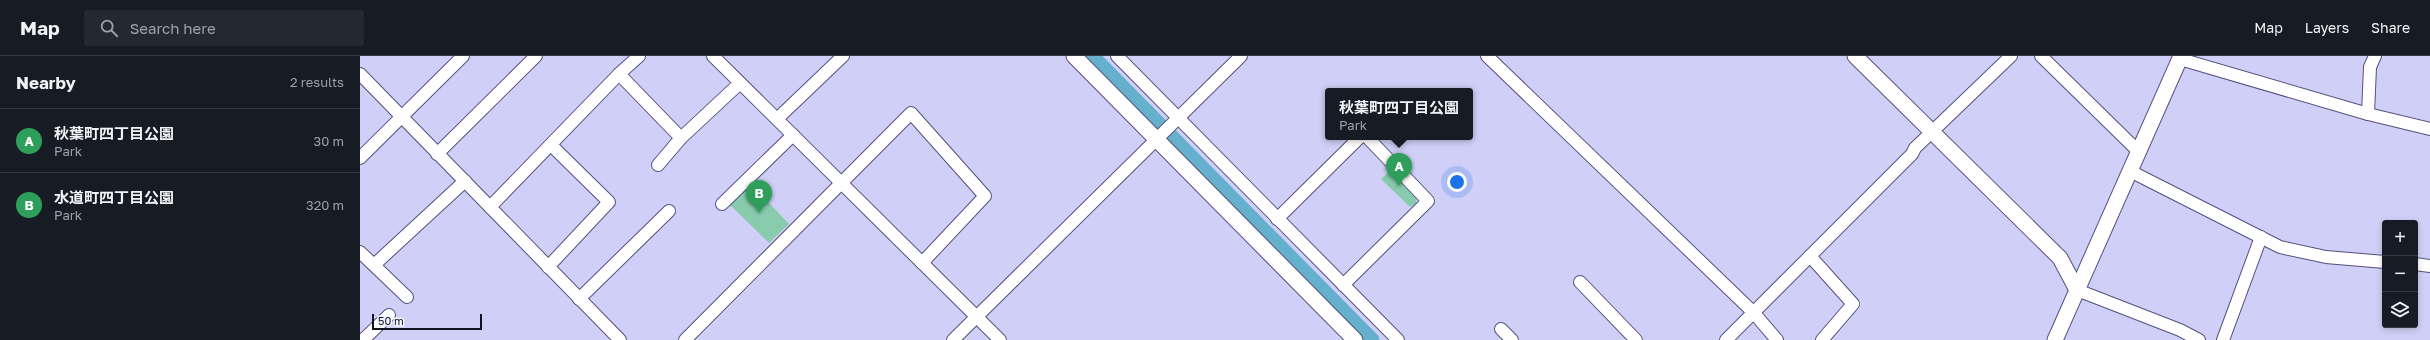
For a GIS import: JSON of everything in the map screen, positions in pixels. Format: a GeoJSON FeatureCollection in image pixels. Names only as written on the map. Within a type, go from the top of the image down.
{"type":"FeatureCollection","features":[{"type":"Feature","properties":{"kind":"street"},"geometry":{"type":"LineString","coordinates":[[360,158],[463,56]]}},
{"type":"Feature","properties":{"kind":"street"},"geometry":{"type":"LineString","coordinates":[[437,154],[536,56]]}},
{"type":"Feature","properties":{"kind":"street"},"geometry":{"type":"LineString","coordinates":[[490,207],[619,74],[639,56]]}},
{"type":"Feature","properties":{"kind":"street"},"geometry":{"type":"LineString","coordinates":[[713,56],[1000,340]]}},
{"type":"Feature","properties":{"kind":"street"},"geometry":{"type":"LineString","coordinates":[[776,119],[843,56]]}},
{"type":"Feature","properties":{"kind":"street"},"geometry":{"type":"LineString","coordinates":[[1074,56],[1163,133],[1355,340]]}},
{"type":"Feature","properties":{"kind":"street"},"geometry":{"type":"LineString","coordinates":[[1117,56],[1179,116],[1278,219],[1398,340]]}},
{"type":"Feature","properties":{"kind":"street"},"geometry":{"type":"LineString","coordinates":[[953,340],[1240,56]]}},
{"type":"Feature","properties":{"kind":"street"},"geometry":{"type":"LineString","coordinates":[[1488,56],[1753,312],[1777,340]]}},
{"type":"Feature","properties":{"kind":"street"},"geometry":{"type":"LineString","coordinates":[[1855,56],[2060,258],[2077,290],[2180,330],[2199,340]]}},
{"type":"Feature","properties":{"kind":"street"},"geometry":{"type":"LineString","coordinates":[[1726,340],[1932,132],[2012,56]]}},
{"type":"Feature","properties":{"kind":"street"},"geometry":{"type":"LineString","coordinates":[[2041,56],[2139,152]]}},
{"type":"Feature","properties":{"kind":"street"},"geometry":{"type":"LineString","coordinates":[[2368,114],[2370,67],[2375,56]]}},
{"type":"Feature","properties":{"kind":"street"},"geometry":{"type":"LineString","coordinates":[[2055,340],[2180,58],[2368,114],[2430,129]]}},
{"type":"Feature","properties":{"kind":"street"},"geometry":{"type":"LineString","coordinates":[[360,74],[620,340]]}},
{"type":"Feature","properties":{"kind":"street"},"geometry":{"type":"LineString","coordinates":[[619,74],[681,138]]}},
{"type":"Feature","properties":{"kind":"street"},"geometry":{"type":"LineString","coordinates":[[658,165],[681,138],[740,83]]}},
{"type":"Feature","properties":{"kind":"street"},"geometry":{"type":"LineString","coordinates":[[685,340],[911,113],[985,196],[922,263]]}},
{"type":"Feature","properties":{"kind":"street"},"geometry":{"type":"LineString","coordinates":[[722,204],[793,135]]}},
{"type":"Feature","properties":{"kind":"street"},"geometry":{"type":"LineString","coordinates":[[1278,219],[1357,140]]}},
{"type":"Feature","properties":{"kind":"street"},"geometry":{"type":"LineString","coordinates":[[1343,285],[1428,201],[1370,140]]}},
{"type":"Feature","properties":{"kind":"street"},"geometry":{"type":"LineString","coordinates":[[548,267],[609,202],[551,145]]}},
{"type":"Feature","properties":{"kind":"street"},"geometry":{"type":"LineString","coordinates":[[2130,171],[2280,247],[2326,257],[2382,262]]}},
{"type":"Feature","properties":{"kind":"street"},"geometry":{"type":"LineString","coordinates":[[374,265],[464,181]]}},
{"type":"Feature","properties":{"kind":"street"},"geometry":{"type":"LineString","coordinates":[[579,299],[669,211]]}},
{"type":"Feature","properties":{"kind":"street"},"geometry":{"type":"LineString","coordinates":[[2222,340],[2260,237]]}},
{"type":"Feature","properties":{"kind":"street"},"geometry":{"type":"LineString","coordinates":[[360,252],[407,296]]}},
{"type":"Feature","properties":{"kind":"street"},"geometry":{"type":"LineString","coordinates":[[1810,256],[1853,304],[1822,340]]}},
{"type":"Feature","properties":{"kind":"street"},"geometry":{"type":"LineString","coordinates":[[2418,264],[2430,266]]}},
{"type":"Feature","properties":{"kind":"street"},"geometry":{"type":"LineString","coordinates":[[1580,282],[1636,340]]}},
{"type":"Feature","properties":{"kind":"street"},"geometry":{"type":"LineString","coordinates":[[363,340],[389,315]]}},
{"type":"Feature","properties":{"kind":"street"},"geometry":{"type":"LineString","coordinates":[[1501,329],[1512,340]]}},
{"type":"Feature","properties":{"kind":"green space"},"geometry":{"type":"Polygon","coordinates":[[[1392,169],[1417,193],[1416,203],[1410,207],[1381,179],[1392,169]]]}},
{"type":"Feature","properties":{"kind":"green space"},"geometry":{"type":"Polygon","coordinates":[[[750,183],[789,224],[769,243],[728,203],[750,183]]]}},
{"type":"Feature","properties":{"kind":"waterway"},"geometry":{"type":"LineString","coordinates":[[1092,56],[1372,340]]}},
{"type":"Feature","properties":{"kind":"place","name":"秋葉町四丁目公園"},"geometry":{"type":"Point","coordinates":[1399,186]}},
{"type":"Feature","properties":{"kind":"place","name":"水道町四丁目公園"},"geometry":{"type":"Point","coordinates":[759,213]}}]}
